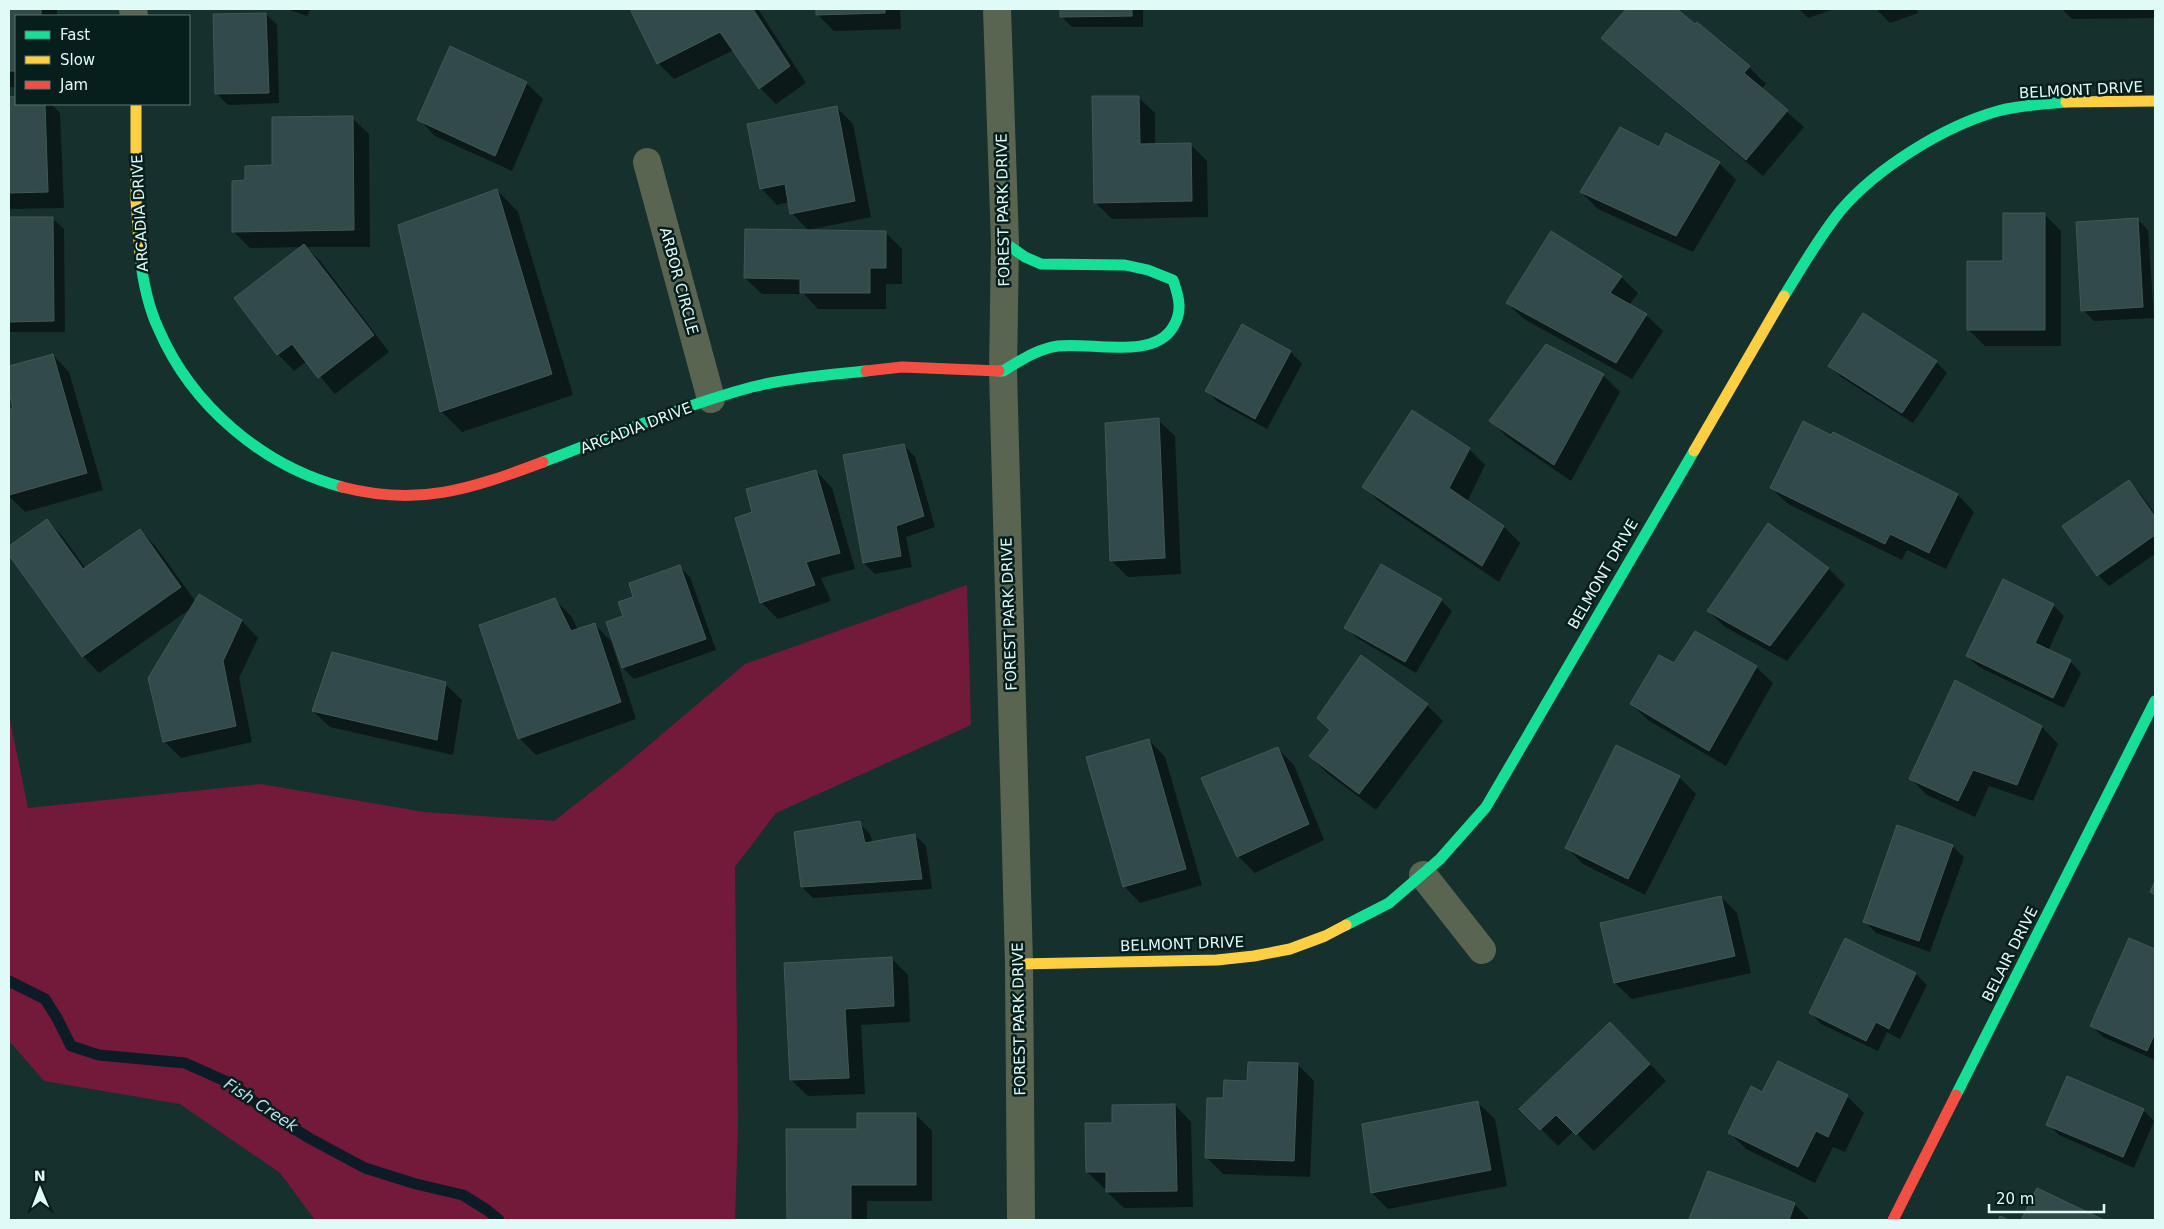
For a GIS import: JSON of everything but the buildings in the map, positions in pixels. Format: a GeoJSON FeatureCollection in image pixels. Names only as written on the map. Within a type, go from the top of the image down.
{"type":"FeatureCollection","features":[{"type":"Feature","properties":{"kind":"street","name":"FOREST PARK DRIVE"},"geometry":{"type":"LineString","coordinates":[[998,9],[1005,244],[1003,371],[1019,964],[1021,1220]]}},
{"type":"Feature","properties":{"kind":"street","name":"BELMONT DRIVE"},"geometry":{"type":"LineString","coordinates":[[1019,964],[1217,960],[1254,956],[1290,949],[1325,936],[1389,903],[1440,859],[1486,807],[1502,776],[1802,266],[1823,235],[1850,202],[1872,182],[1906,158],[1952,130],[1979,117],[2040,105],[2155,101]]}},
{"type":"Feature","properties":{"kind":"street","name":"ARCADIA DRIVE"},"geometry":{"type":"LineString","coordinates":[[136,105],[140,255],[147,297],[160,332],[186,379],[244,440],[274,459],[340,487],[373,494],[410,497],[443,494],[481,486],[711,399],[754,387],[797,379],[902,367],[1003,371]]}},
{"type":"Feature","properties":{"kind":"street","name":"ARBOR CIRCLE"},"geometry":{"type":"LineString","coordinates":[[648,162],[711,399]]}},
{"type":"Feature","properties":{"kind":"street"},"geometry":{"type":"LineString","coordinates":[[1003,371],[1032,353],[1058,346],[1148,346],[1168,336],[1178,319],[1180,300],[1173,280],[1154,271],[1138,266],[1114,264],[1045,265],[1023,257],[1005,244]]}},
{"type":"Feature","properties":{"kind":"street","name":"BELAIR DRIVE"},"geometry":{"type":"LineString","coordinates":[[1892,1220],[2155,701]]}},
{"type":"Feature","properties":{"kind":"street"},"geometry":{"type":"LineString","coordinates":[[1423,875],[1482,950]]}},
{"type":"Feature","properties":{"kind":"shaded area"},"geometry":{"type":"Polygon","coordinates":[[[967,585],[971,725],[776,813],[735,867],[738,1126],[735,1220],[315,1220],[280,1173],[180,1104],[44,1081],[12,1044],[9,1043],[9,715],[28,808],[261,784],[424,812],[554,821],[622,768],[745,664],[967,585]]]}},
{"type":"Feature","properties":{"kind":"waterway","name":"Fish Creek"},"geometry":{"type":"LineString","coordinates":[[9,981],[45,999],[71,1046],[99,1055],[185,1063],[234,1085],[266,1111],[309,1138],[365,1168],[416,1184],[463,1195],[499,1220]]}},
{"type":"Feature","properties":{"kind":"traffic: fast"},"geometry":{"type":"LineString","coordinates":[[1784,296],[1818,241],[1841,210],[1856,194],[1892,164],[1934,138],[1977,118],[2015,107],[2066,102]]}},
{"type":"Feature","properties":{"kind":"traffic: fast"},"geometry":{"type":"LineString","coordinates":[[999,371],[1003,371],[1036,352],[1050,347],[1072,345],[1121,347],[1152,343],[1164,337],[1173,327],[1179,310],[1173,280],[1148,270],[1125,265],[1041,264],[1025,257],[1005,243]]}},
{"type":"Feature","properties":{"kind":"traffic: fast"},"geometry":{"type":"LineString","coordinates":[[140,256],[147,294],[159,330],[173,358],[190,384],[233,429],[258,448],[285,464],[313,477],[342,487]]}},
{"type":"Feature","properties":{"kind":"traffic: fast"},"geometry":{"type":"LineString","coordinates":[[543,462],[673,412],[752,387],[794,379],[866,371]]}},
{"type":"Feature","properties":{"kind":"traffic: fast"},"geometry":{"type":"LineString","coordinates":[[1346,925],[1389,903],[1440,859],[1486,807],[1694,451]]}},
{"type":"Feature","properties":{"kind":"traffic: fast"},"geometry":{"type":"LineString","coordinates":[[1956,1095],[2155,701]]}},
{"type":"Feature","properties":{"kind":"traffic: slow"},"geometry":{"type":"LineString","coordinates":[[2066,102],[2155,101]]}},
{"type":"Feature","properties":{"kind":"traffic: slow"},"geometry":{"type":"LineString","coordinates":[[136,105],[136,200],[140,256]]}},
{"type":"Feature","properties":{"kind":"traffic: slow"},"geometry":{"type":"LineString","coordinates":[[1694,451],[1784,296]]}},
{"type":"Feature","properties":{"kind":"traffic: slow"},"geometry":{"type":"LineString","coordinates":[[1019,964],[1217,960],[1254,956],[1290,949],[1325,936],[1346,925]]}},
{"type":"Feature","properties":{"kind":"traffic: jam"},"geometry":{"type":"LineString","coordinates":[[866,371],[902,367],[999,371]]}},
{"type":"Feature","properties":{"kind":"traffic: jam"},"geometry":{"type":"LineString","coordinates":[[342,487],[370,493],[420,495],[468,487],[543,462]]}},
{"type":"Feature","properties":{"kind":"traffic: jam"},"geometry":{"type":"LineString","coordinates":[[1893,1220],[1956,1095]]}}]}
